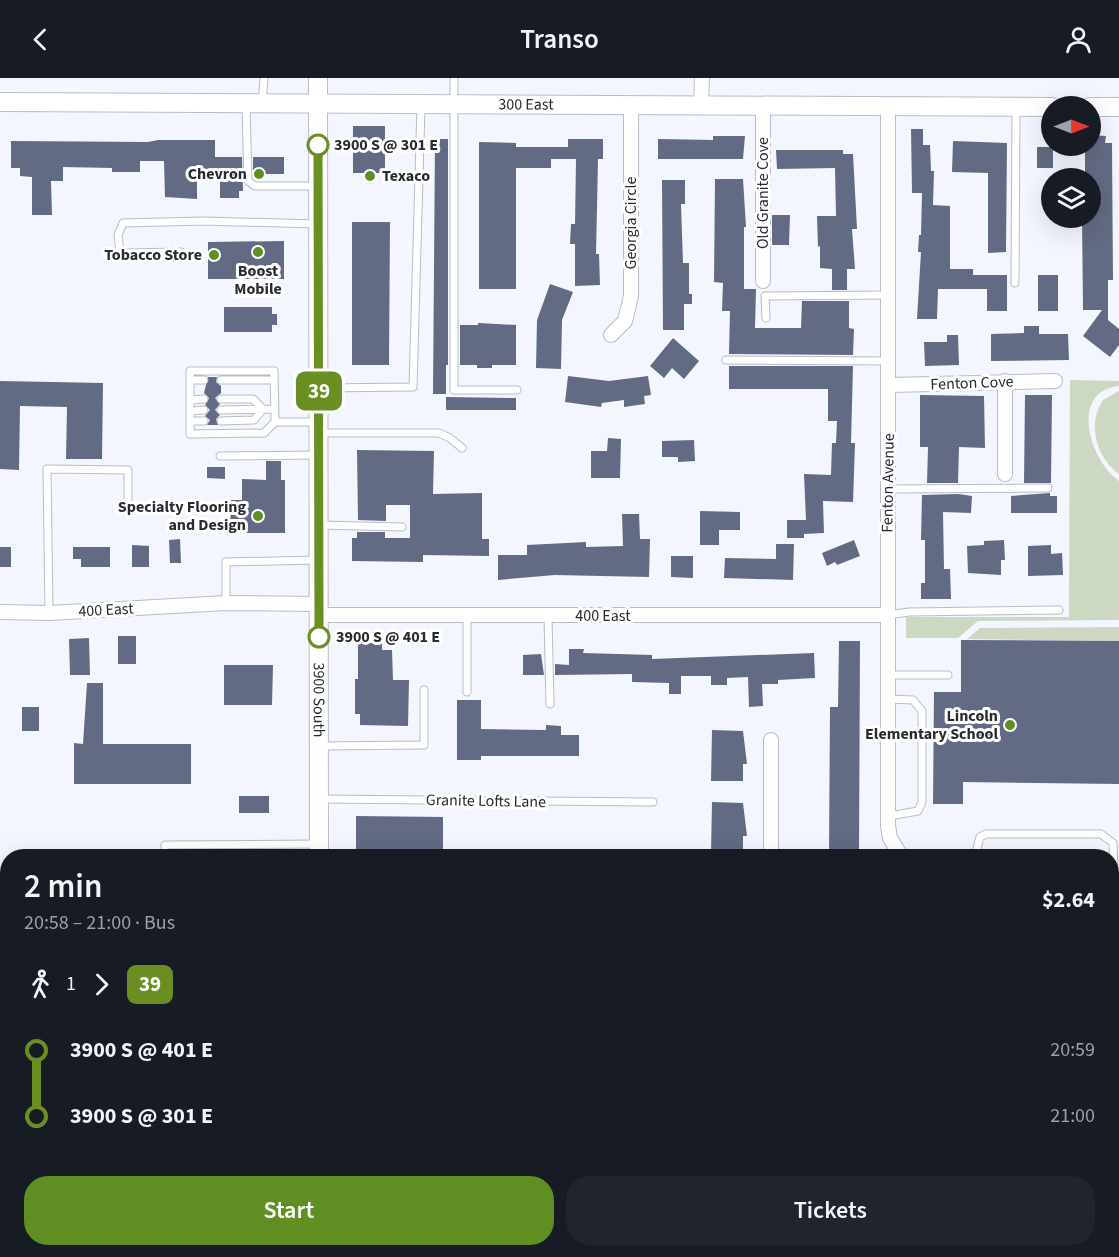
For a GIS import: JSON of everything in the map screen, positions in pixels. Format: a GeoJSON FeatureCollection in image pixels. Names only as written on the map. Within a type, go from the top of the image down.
{"type":"FeatureCollection","features":[{"type":"Feature","properties":{"kind":"street","name":"3900 South"},"geometry":{"type":"LineString","coordinates":[[318,78],[319,849]]}},
{"type":"Feature","properties":{"kind":"street"},"geometry":{"type":"LineString","coordinates":[[701,105],[702,78]]}},
{"type":"Feature","properties":{"kind":"street","name":"300 East"},"geometry":{"type":"LineString","coordinates":[[0,102],[1041,107]]}},
{"type":"Feature","properties":{"kind":"street","name":"Georgia Circle"},"geometry":{"type":"LineString","coordinates":[[611,335],[625,321],[630,296],[631,104]]}},
{"type":"Feature","properties":{"kind":"street","name":"Old Granite Cove"},"geometry":{"type":"LineString","coordinates":[[763,106],[763,281]]}},
{"type":"Feature","properties":{"kind":"street","name":"Fenton Avenue"},"geometry":{"type":"LineString","coordinates":[[888,106],[888,816],[890,838],[897,849]]}},
{"type":"Feature","properties":{"kind":"street"},"geometry":{"type":"LineString","coordinates":[[1101,107],[1119,107]]}},
{"type":"Feature","properties":{"kind":"street"},"geometry":{"type":"LineString","coordinates":[[1005,381],[1005,474]]}},
{"type":"Feature","properties":{"kind":"street","name":"Fenton Cove"},"geometry":{"type":"LineString","coordinates":[[889,385],[1055,381]]}},
{"type":"Feature","properties":{"kind":"street","name":"400 East"},"geometry":{"type":"LineString","coordinates":[[0,612],[49,613],[226,603],[467,617],[887,615]]}},
{"type":"Feature","properties":{"kind":"street"},"geometry":{"type":"LineString","coordinates":[[771,740],[771,849]]}},
{"type":"Feature","properties":{"kind":"lane"},"geometry":{"type":"LineString","coordinates":[[264,78],[254,103],[248,181],[255,186],[318,186]]}},
{"type":"Feature","properties":{"kind":"lane"},"geometry":{"type":"LineString","coordinates":[[454,78],[454,390],[517,390]]}},
{"type":"Feature","properties":{"kind":"lane"},"geometry":{"type":"LineString","coordinates":[[319,388],[413,387],[421,104]]}},
{"type":"Feature","properties":{"kind":"lane"},"geometry":{"type":"LineString","coordinates":[[1015,283],[1016,107]]}},
{"type":"Feature","properties":{"kind":"lane"},"geometry":{"type":"LineString","coordinates":[[181,252],[120,253],[118,235],[123,223],[202,221],[318,224]]}},
{"type":"Feature","properties":{"kind":"lane"},"geometry":{"type":"LineString","coordinates":[[766,318],[765,296],[888,295]]}},
{"type":"Feature","properties":{"kind":"lane"},"geometry":{"type":"LineString","coordinates":[[726,360],[888,361]]}},
{"type":"Feature","properties":{"kind":"lane"},"geometry":{"type":"LineString","coordinates":[[190,371],[274,371],[274,380],[275,422],[264,433],[190,434],[190,371]]}},
{"type":"Feature","properties":{"kind":"lane"},"geometry":{"type":"LineString","coordinates":[[190,380],[204,380]]}},
{"type":"Feature","properties":{"kind":"lane"},"geometry":{"type":"LineString","coordinates":[[221,380],[274,380]]}},
{"type":"Feature","properties":{"kind":"lane"},"geometry":{"type":"LineString","coordinates":[[190,400],[204,399]]}},
{"type":"Feature","properties":{"kind":"lane"},"geometry":{"type":"LineString","coordinates":[[221,399],[253,399],[263,410]]}},
{"type":"Feature","properties":{"kind":"lane"},"geometry":{"type":"LineString","coordinates":[[221,410],[275,409]]}},
{"type":"Feature","properties":{"kind":"lane"},"geometry":{"type":"LineString","coordinates":[[221,421],[254,420],[263,410]]}},
{"type":"Feature","properties":{"kind":"lane"},"geometry":{"type":"LineString","coordinates":[[190,411],[204,411]]}},
{"type":"Feature","properties":{"kind":"lane"},"geometry":{"type":"LineString","coordinates":[[190,421],[204,421]]}},
{"type":"Feature","properties":{"kind":"lane"},"geometry":{"type":"LineString","coordinates":[[275,422],[319,427],[438,432],[462,448]]}},
{"type":"Feature","properties":{"kind":"lane"},"geometry":{"type":"LineString","coordinates":[[220,456],[319,455]]}},
{"type":"Feature","properties":{"kind":"lane"},"geometry":{"type":"LineString","coordinates":[[49,613],[47,469],[128,470],[128,503]]}},
{"type":"Feature","properties":{"kind":"lane"},"geometry":{"type":"LineString","coordinates":[[888,489],[1048,488]]}},
{"type":"Feature","properties":{"kind":"lane"},"geometry":{"type":"LineString","coordinates":[[319,525],[402,527]]}},
{"type":"Feature","properties":{"kind":"lane"},"geometry":{"type":"LineString","coordinates":[[226,603],[226,562],[319,560]]}},
{"type":"Feature","properties":{"kind":"lane"},"geometry":{"type":"LineString","coordinates":[[887,615],[909,612],[1059,610]]}},
{"type":"Feature","properties":{"kind":"lane"},"geometry":{"type":"LineString","coordinates":[[548,616],[550,704]]}},
{"type":"Feature","properties":{"kind":"lane"},"geometry":{"type":"LineString","coordinates":[[467,617],[467,692]]}},
{"type":"Feature","properties":{"kind":"lane"},"geometry":{"type":"LineString","coordinates":[[888,675],[948,675]]}},
{"type":"Feature","properties":{"kind":"lane"},"geometry":{"type":"LineString","coordinates":[[319,746],[424,745],[424,690]]}},
{"type":"Feature","properties":{"kind":"lane"},"geometry":{"type":"LineString","coordinates":[[888,816],[912,814],[918,811],[922,802],[922,711],[913,700],[889,699]]}},
{"type":"Feature","properties":{"kind":"lane","name":"Granite Lofts Lane"},"geometry":{"type":"LineString","coordinates":[[319,798],[653,802]]}},
{"type":"Feature","properties":{"kind":"lane"},"geometry":{"type":"LineString","coordinates":[[976,849],[980,837],[986,834],[1101,834],[1113,843],[1113,849]]}},
{"type":"Feature","properties":{"kind":"lane"},"geometry":{"type":"LineString","coordinates":[[165,849],[165,845],[288,849]]}},
{"type":"Feature","properties":{"kind":"green space"},"geometry":{"type":"Polygon","coordinates":[[[1070,380],[1119,381],[1119,386],[1103,391],[1094,400],[1089,413],[1089,428],[1099,458],[1119,481],[1119,620],[978,621],[958,638],[906,638],[906,617],[1069,617],[1070,380]]]}},
{"type":"Feature","properties":{"kind":"green space"},"geometry":{"type":"Polygon","coordinates":[[[1119,391],[1119,474],[1105,459],[1096,440],[1095,429],[1098,409],[1103,400],[1119,391]]]}},
{"type":"Feature","properties":{"kind":"green space"},"geometry":{"type":"Polygon","coordinates":[[[1119,627],[1119,641],[967,639],[980,628],[1119,627]]]}},
{"type":"Feature","properties":{"kind":"building"},"geometry":{"type":"Polygon","coordinates":[[[353,126],[385,126],[385,173],[353,173],[353,126]]]}},
{"type":"Feature","properties":{"kind":"building"},"geometry":{"type":"Polygon","coordinates":[[[911,129],[923,129],[923,145],[930,145],[931,171],[934,171],[933,205],[950,206],[950,269],[973,269],[973,275],[1007,275],[1007,311],[987,311],[987,289],[938,289],[937,319],[917,319],[922,193],[912,193],[911,129]]]}},
{"type":"Feature","properties":{"kind":"building"},"geometry":{"type":"Polygon","coordinates":[[[713,136],[745,136],[743,159],[658,159],[658,139],[713,140],[713,136]]]}},
{"type":"Feature","properties":{"kind":"building"},"geometry":{"type":"Polygon","coordinates":[[[1101,136],[1106,136],[1105,143],[1112,143],[1113,280],[1108,280],[1108,320],[1119,329],[1119,345],[1110,357],[1083,336],[1102,310],[1083,310],[1082,228],[1101,228],[1101,168],[1085,168],[1085,156],[1101,156],[1101,136]]]}},
{"type":"Feature","properties":{"kind":"building"},"geometry":{"type":"Polygon","coordinates":[[[435,139],[448,139],[446,394],[433,394],[435,139]]]}},
{"type":"Feature","properties":{"kind":"building"},"geometry":{"type":"Polygon","coordinates":[[[568,139],[603,139],[603,159],[598,159],[596,254],[599,254],[600,285],[575,286],[575,244],[570,244],[571,224],[575,224],[576,159],[551,159],[551,168],[516,168],[516,289],[479,289],[479,142],[516,143],[516,147],[568,147],[568,139]]]}},
{"type":"Feature","properties":{"kind":"building"},"geometry":{"type":"Polygon","coordinates":[[[215,140],[215,157],[242,157],[243,191],[239,191],[239,198],[220,198],[220,180],[197,180],[197,199],[165,197],[164,161],[140,161],[140,172],[112,172],[112,168],[63,167],[63,181],[51,181],[52,215],[32,215],[32,177],[20,176],[20,168],[11,168],[11,141],[148,142],[215,140]]]}},
{"type":"Feature","properties":{"kind":"building"},"geometry":{"type":"Polygon","coordinates":[[[953,141],[1007,143],[1006,252],[988,253],[988,173],[952,172],[953,141]]]}},
{"type":"Feature","properties":{"kind":"building"},"geometry":{"type":"Polygon","coordinates":[[[1037,147],[1041,147],[1041,156],[1053,156],[1053,168],[1037,168],[1037,147]]]}},
{"type":"Feature","properties":{"kind":"building"},"geometry":{"type":"Polygon","coordinates":[[[776,150],[843,150],[843,154],[853,154],[857,229],[852,229],[855,269],[847,269],[847,290],[832,290],[832,269],[820,268],[817,216],[836,216],[835,168],[777,169],[776,150]]]}},
{"type":"Feature","properties":{"kind":"building"},"geometry":{"type":"Polygon","coordinates":[[[253,157],[284,157],[284,174],[253,174],[253,157]]]}},
{"type":"Feature","properties":{"kind":"building"},"geometry":{"type":"Polygon","coordinates":[[[715,179],[743,179],[746,227],[744,227],[744,289],[756,289],[755,328],[801,328],[802,301],[849,301],[849,328],[854,329],[853,355],[729,354],[730,311],[722,311],[723,283],[714,282],[715,179]]]}},
{"type":"Feature","properties":{"kind":"building"},"geometry":{"type":"Polygon","coordinates":[[[662,180],[685,180],[685,204],[681,204],[683,263],[689,263],[689,294],[692,294],[692,304],[684,304],[684,330],[663,330],[662,180]]]}},
{"type":"Feature","properties":{"kind":"building"},"geometry":{"type":"Polygon","coordinates":[[[772,215],[790,215],[789,245],[772,245],[772,215]]]}},
{"type":"Feature","properties":{"kind":"building"},"geometry":{"type":"Polygon","coordinates":[[[352,222],[390,222],[389,365],[352,365],[352,222]]]}},
{"type":"Feature","properties":{"kind":"building"},"geometry":{"type":"Polygon","coordinates":[[[284,241],[284,279],[208,279],[208,242],[284,241]]]}},
{"type":"Feature","properties":{"kind":"building"},"geometry":{"type":"Polygon","coordinates":[[[1038,275],[1058,275],[1058,311],[1038,311],[1038,275]]]}},
{"type":"Feature","properties":{"kind":"building"},"geometry":{"type":"Polygon","coordinates":[[[550,284],[573,292],[562,320],[561,369],[536,368],[537,320],[550,284]]]}},
{"type":"Feature","properties":{"kind":"building"},"geometry":{"type":"Polygon","coordinates":[[[224,307],[272,307],[272,314],[277,314],[277,325],[272,325],[272,332],[224,332],[224,307]]]}},
{"type":"Feature","properties":{"kind":"building"},"geometry":{"type":"Polygon","coordinates":[[[478,323],[516,325],[516,365],[492,365],[492,368],[477,368],[477,365],[460,365],[460,325],[478,325],[478,323]]]}},
{"type":"Feature","properties":{"kind":"building"},"geometry":{"type":"Polygon","coordinates":[[[1024,326],[1039,326],[1039,334],[1068,334],[1069,360],[991,361],[991,334],[1024,333],[1024,326]]]}},
{"type":"Feature","properties":{"kind":"building"},"geometry":{"type":"Polygon","coordinates":[[[947,335],[958,335],[959,365],[925,366],[924,342],[947,342],[947,335]]]}},
{"type":"Feature","properties":{"kind":"building"},"geometry":{"type":"Polygon","coordinates":[[[673,338],[699,361],[684,379],[672,368],[664,378],[650,366],[673,338]]]}},
{"type":"Feature","properties":{"kind":"building"},"geometry":{"type":"Polygon","coordinates":[[[729,366],[853,366],[851,443],[855,443],[853,502],[823,501],[824,533],[804,534],[804,538],[787,538],[787,520],[806,520],[804,474],[831,475],[832,443],[836,443],[837,421],[828,421],[828,389],[729,389],[729,366]]]}},
{"type":"Feature","properties":{"kind":"building"},"geometry":{"type":"Polygon","coordinates":[[[568,376],[609,381],[648,376],[651,395],[644,396],[645,404],[624,407],[624,400],[602,403],[601,407],[565,402],[568,376]]]}},
{"type":"Feature","properties":{"kind":"building"},"geometry":{"type":"Polygon","coordinates":[[[208,377],[217,377],[216,382],[221,386],[221,393],[215,398],[220,404],[215,410],[220,415],[216,419],[218,425],[207,425],[210,420],[205,416],[210,410],[205,405],[209,398],[204,393],[208,377]]]}},
{"type":"Feature","properties":{"kind":"building"},"geometry":{"type":"Polygon","coordinates":[[[0,381],[103,383],[102,459],[66,459],[67,407],[20,406],[19,470],[0,469],[0,381]]]}},
{"type":"Feature","properties":{"kind":"building"},"geometry":{"type":"Polygon","coordinates":[[[920,395],[984,396],[985,448],[959,447],[958,483],[927,483],[928,447],[920,447],[920,395]]]}},
{"type":"Feature","properties":{"kind":"building"},"geometry":{"type":"Polygon","coordinates":[[[1025,395],[1052,395],[1051,483],[1024,483],[1025,395]]]}},
{"type":"Feature","properties":{"kind":"building"},"geometry":{"type":"Polygon","coordinates":[[[446,397],[516,398],[516,410],[446,410],[446,397]]]}},
{"type":"Feature","properties":{"kind":"building"},"geometry":{"type":"Polygon","coordinates":[[[608,438],[621,439],[620,478],[591,478],[591,451],[607,451],[608,438]]]}},
{"type":"Feature","properties":{"kind":"building"},"geometry":{"type":"Polygon","coordinates":[[[694,440],[695,461],[678,462],[678,457],[662,457],[662,441],[694,440]]]}},
{"type":"Feature","properties":{"kind":"building"},"geometry":{"type":"Polygon","coordinates":[[[357,450],[434,451],[433,494],[482,493],[482,539],[489,539],[489,556],[423,555],[423,562],[352,561],[352,538],[357,538],[357,532],[385,532],[385,538],[410,538],[410,505],[386,505],[386,521],[358,520],[357,450]]]}},
{"type":"Feature","properties":{"kind":"building","name":"Specialty Flooring and Design"},"geometry":{"type":"Polygon","coordinates":[[[266,461],[281,461],[281,480],[285,480],[285,533],[230,533],[231,500],[242,500],[242,479],[266,480],[266,461]]]}},
{"type":"Feature","properties":{"kind":"building"},"geometry":{"type":"Polygon","coordinates":[[[207,467],[225,467],[225,479],[207,478],[207,467]]]}},
{"type":"Feature","properties":{"kind":"building"},"geometry":{"type":"Polygon","coordinates":[[[1050,493],[1050,496],[1057,496],[1057,513],[1011,513],[1011,496],[1050,493]]]}},
{"type":"Feature","properties":{"kind":"building"},"geometry":{"type":"Polygon","coordinates":[[[922,495],[972,496],[971,513],[943,512],[944,569],[950,569],[951,599],[921,599],[921,583],[925,583],[925,540],[921,540],[922,495]]]}},
{"type":"Feature","properties":{"kind":"building"},"geometry":{"type":"Polygon","coordinates":[[[700,511],[740,512],[740,530],[719,530],[719,545],[700,545],[700,511]]]}},
{"type":"Feature","properties":{"kind":"building"},"geometry":{"type":"Polygon","coordinates":[[[622,514],[639,514],[640,539],[650,539],[649,577],[555,575],[498,580],[498,555],[527,555],[527,545],[586,542],[586,547],[623,546],[622,514]]]}},
{"type":"Feature","properties":{"kind":"building"},"geometry":{"type":"Polygon","coordinates":[[[180,539],[181,563],[170,563],[169,540],[180,539]]]}},
{"type":"Feature","properties":{"kind":"building"},"geometry":{"type":"Polygon","coordinates":[[[854,540],[860,556],[837,565],[835,562],[827,566],[822,553],[854,540]]]}},
{"type":"Feature","properties":{"kind":"building"},"geometry":{"type":"Polygon","coordinates":[[[1004,540],[1005,560],[1001,560],[1001,575],[968,573],[967,546],[984,545],[984,541],[1004,540]]]}},
{"type":"Feature","properties":{"kind":"building"},"geometry":{"type":"Polygon","coordinates":[[[776,544],[794,544],[793,580],[724,578],[725,558],[776,559],[776,544]]]}},
{"type":"Feature","properties":{"kind":"building"},"geometry":{"type":"Polygon","coordinates":[[[132,545],[149,546],[149,567],[132,567],[132,545]]]}},
{"type":"Feature","properties":{"kind":"building"},"geometry":{"type":"Polygon","coordinates":[[[1051,545],[1051,554],[1062,553],[1063,575],[1028,576],[1028,546],[1051,545]]]}},
{"type":"Feature","properties":{"kind":"building"},"geometry":{"type":"Polygon","coordinates":[[[0,547],[11,547],[11,567],[0,567],[0,547]]]}},
{"type":"Feature","properties":{"kind":"building"},"geometry":{"type":"Polygon","coordinates":[[[73,547],[110,547],[110,567],[81,567],[81,559],[73,559],[73,547]]]}},
{"type":"Feature","properties":{"kind":"building"},"geometry":{"type":"Polygon","coordinates":[[[671,556],[693,556],[693,578],[671,577],[671,556]]]}},
{"type":"Feature","properties":{"kind":"building"},"geometry":{"type":"Polygon","coordinates":[[[118,636],[136,636],[136,664],[118,664],[118,636]]]}},
{"type":"Feature","properties":{"kind":"building"},"geometry":{"type":"Polygon","coordinates":[[[89,638],[90,675],[70,675],[69,639],[89,638]]]}},
{"type":"Feature","properties":{"kind":"building"},"geometry":{"type":"Polygon","coordinates":[[[961,640],[1119,641],[1119,784],[963,782],[963,804],[933,804],[934,692],[961,692],[961,640]]]}},
{"type":"Feature","properties":{"kind":"building"},"geometry":{"type":"Polygon","coordinates":[[[839,641],[860,641],[859,849],[829,849],[830,707],[838,707],[839,641]]]}},
{"type":"Feature","properties":{"kind":"building"},"geometry":{"type":"Polygon","coordinates":[[[358,643],[382,643],[382,650],[392,650],[393,680],[409,680],[408,726],[360,725],[360,714],[355,714],[358,643]]]}},
{"type":"Feature","properties":{"kind":"building"},"geometry":{"type":"Polygon","coordinates":[[[569,649],[584,649],[583,653],[652,655],[652,659],[814,653],[815,678],[778,680],[778,684],[762,684],[763,706],[749,707],[748,677],[727,678],[727,685],[711,685],[711,676],[681,676],[681,694],[669,694],[669,683],[632,682],[632,674],[555,675],[555,664],[569,665],[569,649]]]}},
{"type":"Feature","properties":{"kind":"building"},"geometry":{"type":"Polygon","coordinates":[[[541,654],[544,675],[523,675],[523,655],[541,654]]]}},
{"type":"Feature","properties":{"kind":"building"},"geometry":{"type":"Polygon","coordinates":[[[224,665],[273,665],[272,705],[224,705],[224,665]]]}},
{"type":"Feature","properties":{"kind":"building"},"geometry":{"type":"Polygon","coordinates":[[[87,683],[103,683],[103,744],[191,744],[191,784],[74,784],[74,743],[83,744],[87,683]]]}},
{"type":"Feature","properties":{"kind":"building"},"geometry":{"type":"Polygon","coordinates":[[[457,700],[481,700],[481,729],[546,730],[546,725],[561,726],[561,735],[579,735],[579,756],[481,756],[481,760],[457,760],[457,700]]]}},
{"type":"Feature","properties":{"kind":"building"},"geometry":{"type":"Polygon","coordinates":[[[22,707],[39,707],[39,731],[22,731],[22,707]]]}},
{"type":"Feature","properties":{"kind":"building"},"geometry":{"type":"Polygon","coordinates":[[[712,730],[743,731],[747,764],[743,764],[743,781],[711,781],[712,730]]]}},
{"type":"Feature","properties":{"kind":"building"},"geometry":{"type":"Polygon","coordinates":[[[239,796],[269,796],[269,813],[239,813],[239,796]]]}},
{"type":"Feature","properties":{"kind":"building"},"geometry":{"type":"Polygon","coordinates":[[[712,802],[743,803],[747,836],[743,836],[743,849],[711,849],[712,802]]]}},
{"type":"Feature","properties":{"kind":"building"},"geometry":{"type":"Polygon","coordinates":[[[356,816],[443,817],[443,849],[356,849],[356,816]]]}},
{"type":"Feature","properties":{"kind":"bus line","name":"39"},"geometry":{"type":"LineString","coordinates":[[318,145],[319,637]]}},
{"type":"Feature","properties":{"kind":"place","name":"3900 S @ 301 E"},"geometry":{"type":"Point","coordinates":[318,145]}},
{"type":"Feature","properties":{"kind":"place","name":"Chevron"},"geometry":{"type":"Point","coordinates":[259,174]}},
{"type":"Feature","properties":{"kind":"place","name":"Texaco"},"geometry":{"type":"Point","coordinates":[370,176]}},
{"type":"Feature","properties":{"kind":"place","name":"Boost Mobile"},"geometry":{"type":"Point","coordinates":[258,252]}},
{"type":"Feature","properties":{"kind":"place","name":"Tobacco Store"},"geometry":{"type":"Point","coordinates":[214,255]}},
{"type":"Feature","properties":{"kind":"place","name":"Specialty Flooring and Design"},"geometry":{"type":"Point","coordinates":[258,516]}},
{"type":"Feature","properties":{"kind":"place","name":"3900 S @ 401 E"},"geometry":{"type":"Point","coordinates":[319,637]}},
{"type":"Feature","properties":{"kind":"place","name":"Lincoln Elementary School"},"geometry":{"type":"Point","coordinates":[1010,725]}}]}
